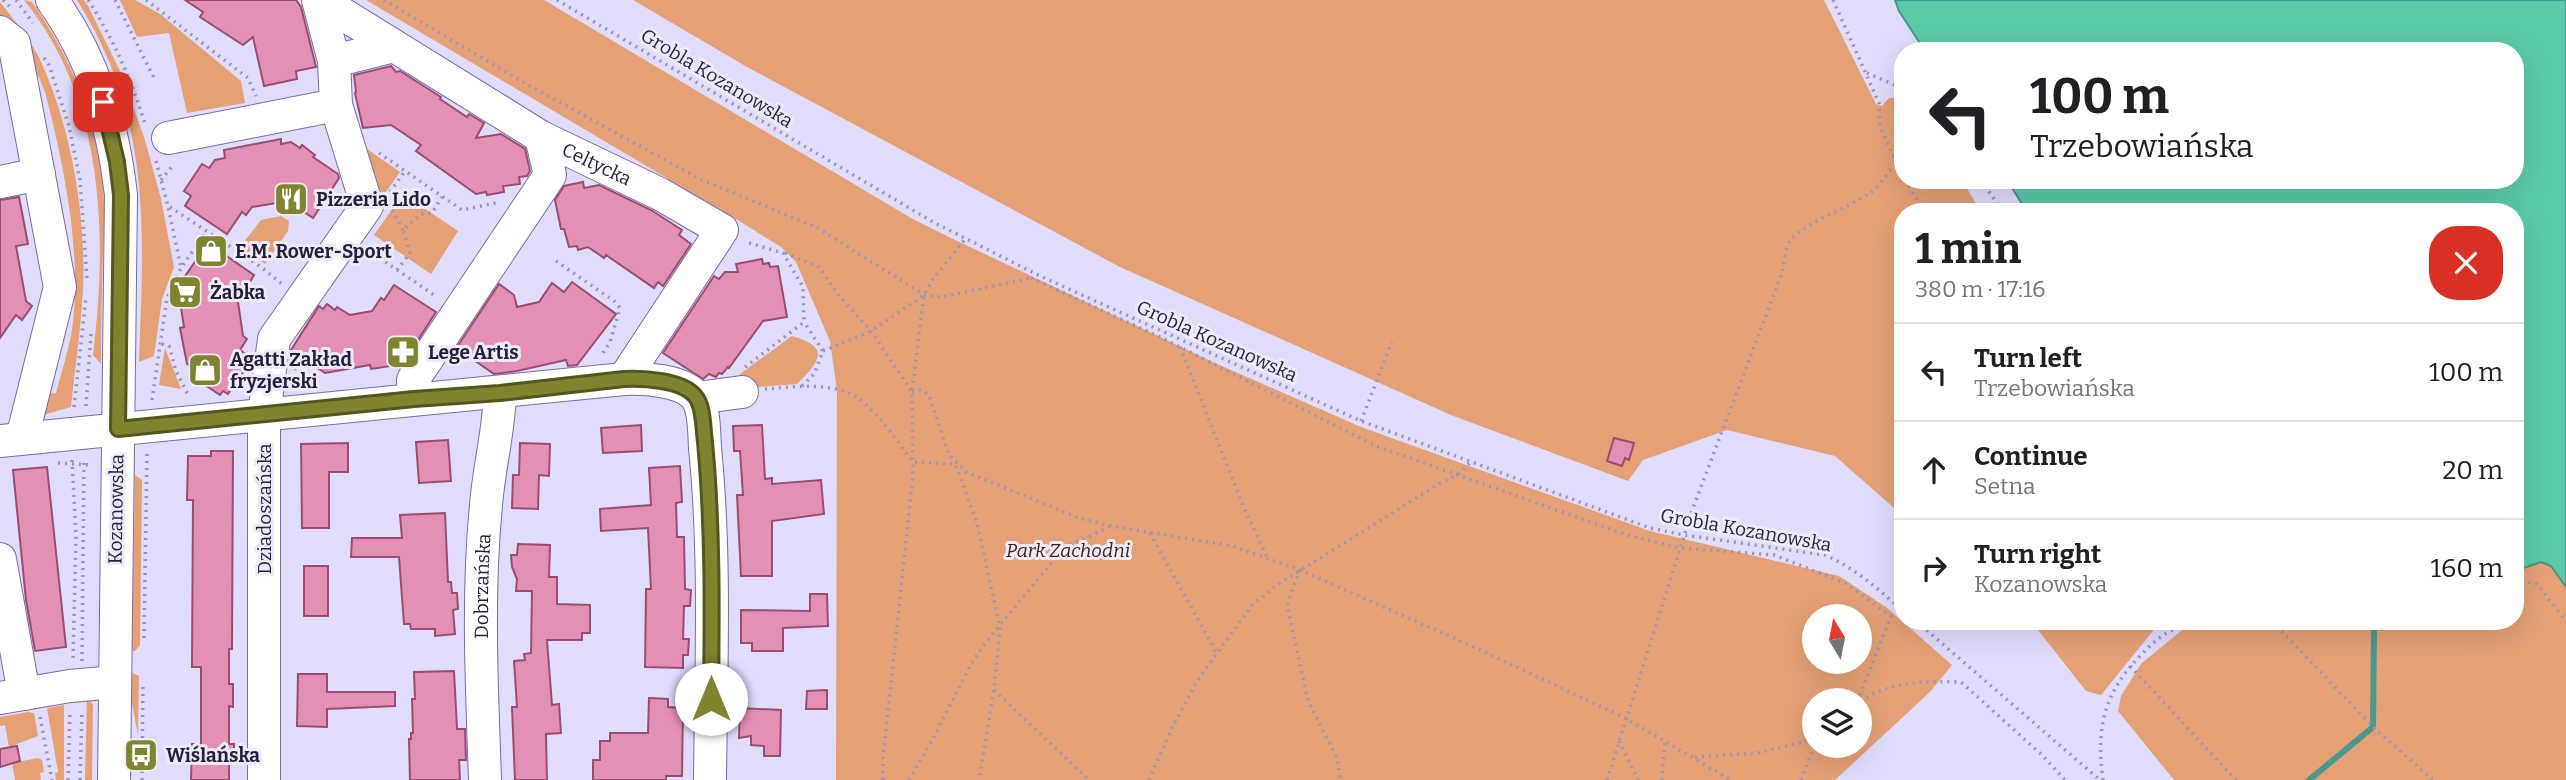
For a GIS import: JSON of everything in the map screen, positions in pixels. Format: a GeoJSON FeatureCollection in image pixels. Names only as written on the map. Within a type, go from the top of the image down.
{"type":"FeatureCollection","features":[{"type":"Feature","properties":{"kind":"street","name":"Celtycka"},"geometry":{"type":"LineString","coordinates":[[319,0],[541,137],[660,194],[722,230],[624,379]]}},
{"type":"Feature","properties":{"kind":"street","name":"Dziadoszańska"},"geometry":{"type":"LineString","coordinates":[[264,780],[264,415],[274,339],[367,206],[336,105],[334,61],[319,0]]}},
{"type":"Feature","properties":{"kind":"street","name":"Kozanowska"},"geometry":{"type":"LineString","coordinates":[[43,12],[83,50],[111,130],[117,162],[122,223],[118,429],[129,677],[114,780]]}},
{"type":"Feature","properties":{"kind":"street"},"geometry":{"type":"LineString","coordinates":[[0,32],[14,43],[60,287],[11,440],[624,379],[642,378],[677,385],[704,396],[742,392]]}},
{"type":"Feature","properties":{"kind":"street"},"geometry":{"type":"LineString","coordinates":[[334,61],[394,46]]}},
{"type":"Feature","properties":{"kind":"street"},"geometry":{"type":"LineString","coordinates":[[171,151],[268,118],[336,105]]}},
{"type":"Feature","properties":{"kind":"street"},"geometry":{"type":"LineString","coordinates":[[541,137],[543,185]]}},
{"type":"Feature","properties":{"kind":"street"},"geometry":{"type":"LineString","coordinates":[[414,399],[413,380],[543,185],[595,163]]}},
{"type":"Feature","properties":{"kind":"street"},"geometry":{"type":"LineString","coordinates":[[0,182],[39,174]]}},
{"type":"Feature","properties":{"kind":"street","name":"Dobrzańska"},"geometry":{"type":"LineString","coordinates":[[485,780],[481,574],[486,503],[499,425],[500,393]]}},
{"type":"Feature","properties":{"kind":"street"},"geometry":{"type":"LineString","coordinates":[[704,396],[702,419],[710,491],[712,592],[710,780]]}},
{"type":"Feature","properties":{"kind":"street"},"geometry":{"type":"LineString","coordinates":[[0,559],[20,694],[129,677]]}},
{"type":"Feature","properties":{"kind":"path"},"geometry":{"type":"LineString","coordinates":[[16,0],[43,12]]}},
{"type":"Feature","properties":{"kind":"path"},"geometry":{"type":"LineString","coordinates":[[115,0],[155,80]]}},
{"type":"Feature","properties":{"kind":"path"},"geometry":{"type":"LineString","coordinates":[[146,0],[247,78],[268,118]]}},
{"type":"Feature","properties":{"kind":"path"},"geometry":{"type":"LineString","coordinates":[[384,0],[523,82],[700,179],[818,228],[924,295],[942,297],[1040,276]]}},
{"type":"Feature","properties":{"kind":"path","name":"Grobla Kozanowska"},"geometry":{"type":"LineString","coordinates":[[557,0],[965,239],[1183,341],[1361,421],[1650,528],[1825,555],[1867,579],[1894,603]]}},
{"type":"Feature","properties":{"kind":"path"},"geometry":{"type":"LineString","coordinates":[[1833,0],[1879,103],[1880,127],[1894,162]]}},
{"type":"Feature","properties":{"kind":"path"},"geometry":{"type":"LineString","coordinates":[[1865,72],[1894,85]]}},
{"type":"Feature","properties":{"kind":"path"},"geometry":{"type":"LineString","coordinates":[[161,180],[171,151]]}},
{"type":"Feature","properties":{"kind":"path"},"geometry":{"type":"LineString","coordinates":[[378,152],[462,210],[543,185]]}},
{"type":"Feature","properties":{"kind":"path"},"geometry":{"type":"LineString","coordinates":[[1606,780],[1684,535],[1782,273],[1789,242],[1800,232],[1871,192],[1894,165]]}},
{"type":"Feature","properties":{"kind":"path"},"geometry":{"type":"LineString","coordinates":[[390,192],[405,171]]}},
{"type":"Feature","properties":{"kind":"path"},"geometry":{"type":"LineString","coordinates":[[403,230],[421,214],[432,213],[442,197]]}},
{"type":"Feature","properties":{"kind":"path"},"geometry":{"type":"LineString","coordinates":[[168,206],[261,267],[303,299]]}},
{"type":"Feature","properties":{"kind":"path"},"geometry":{"type":"LineString","coordinates":[[388,207],[394,212],[403,230],[410,253],[397,270]]}},
{"type":"Feature","properties":{"kind":"path"},"geometry":{"type":"LineString","coordinates":[[144,647],[149,426],[167,298],[181,268],[206,232]]}},
{"type":"Feature","properties":{"kind":"path"},"geometry":{"type":"LineString","coordinates":[[346,236],[460,312]]}},
{"type":"Feature","properties":{"kind":"path"},"geometry":{"type":"LineString","coordinates":[[883,780],[913,462],[912,392],[924,295],[933,279],[965,239]]}},
{"type":"Feature","properties":{"kind":"path"},"geometry":{"type":"LineString","coordinates":[[746,242],[808,261],[819,267],[840,297],[871,331],[912,392]]}},
{"type":"Feature","properties":{"kind":"path"},"geometry":{"type":"LineString","coordinates":[[783,253],[803,287],[804,321],[823,351],[814,374],[802,386]]}},
{"type":"Feature","properties":{"kind":"path"},"geometry":{"type":"LineString","coordinates":[[556,261],[620,308],[610,342],[595,365]]}},
{"type":"Feature","properties":{"kind":"path"},"geometry":{"type":"LineString","coordinates":[[1031,278],[1180,347],[1376,446],[1627,535],[1680,548],[1774,555],[1845,583],[1891,616],[1864,688]]}},
{"type":"Feature","properties":{"kind":"path"},"geometry":{"type":"LineString","coordinates":[[823,351],[871,331],[924,295]]}},
{"type":"Feature","properties":{"kind":"path"},"geometry":{"type":"LineString","coordinates":[[704,396],[804,321]]}},
{"type":"Feature","properties":{"kind":"path"},"geometry":{"type":"LineString","coordinates":[[85,413],[92,327]]}},
{"type":"Feature","properties":{"kind":"path"},"geometry":{"type":"LineString","coordinates":[[1183,341],[1180,347],[1244,508],[1268,559]]}},
{"type":"Feature","properties":{"kind":"path"},"geometry":{"type":"LineString","coordinates":[[1361,421],[1392,342]]}},
{"type":"Feature","properties":{"kind":"path"},"geometry":{"type":"LineString","coordinates":[[161,344],[169,346],[176,371],[190,400]]}},
{"type":"Feature","properties":{"kind":"path"},"geometry":{"type":"LineString","coordinates":[[292,366],[324,387]]}},
{"type":"Feature","properties":{"kind":"path"},"geometry":{"type":"LineString","coordinates":[[742,392],[802,386],[848,392],[864,403],[913,462],[956,464]]}},
{"type":"Feature","properties":{"kind":"path"},"geometry":{"type":"LineString","coordinates":[[912,392],[920,390],[929,395],[949,455],[965,472],[1079,518],[1111,526],[1232,546],[1300,570],[1472,646],[1625,718],[1731,780]]}},
{"type":"Feature","properties":{"kind":"path"},"geometry":{"type":"LineString","coordinates":[[72,451],[76,535],[74,657],[80,780]]}},
{"type":"Feature","properties":{"kind":"path"},"geometry":{"type":"LineString","coordinates":[[68,780],[76,685],[84,456]]}},
{"type":"Feature","properties":{"kind":"path"},"geometry":{"type":"LineString","coordinates":[[1149,780],[1197,681],[1252,605],[1277,584],[1457,475],[1471,462]]}},
{"type":"Feature","properties":{"kind":"path"},"geometry":{"type":"LineString","coordinates":[[956,464],[978,523],[1000,628],[979,780]]}},
{"type":"Feature","properties":{"kind":"path"},"geometry":{"type":"LineString","coordinates":[[909,780],[970,666],[1000,628],[1064,548],[1111,526]]}},
{"type":"Feature","properties":{"kind":"path"},"geometry":{"type":"LineString","coordinates":[[1150,533],[1216,652]]}},
{"type":"Feature","properties":{"kind":"path"},"geometry":{"type":"LineString","coordinates":[[1300,570],[1287,605],[1308,701],[1337,758],[1340,780]]}},
{"type":"Feature","properties":{"kind":"path"},"geometry":{"type":"LineString","coordinates":[[2524,583],[2537,584],[2566,621]]}},
{"type":"Feature","properties":{"kind":"path"},"geometry":{"type":"LineString","coordinates":[[1927,630],[2102,780]]}},
{"type":"Feature","properties":{"kind":"path"},"geometry":{"type":"LineString","coordinates":[[2102,780],[2099,742],[2110,694],[2130,666],[2157,638],[2169,630]]}},
{"type":"Feature","properties":{"kind":"path"},"geometry":{"type":"LineString","coordinates":[[2281,630],[2373,727],[2433,780]]}},
{"type":"Feature","properties":{"kind":"path"},"geometry":{"type":"LineString","coordinates":[[2130,666],[2236,780]]}},
{"type":"Feature","properties":{"kind":"path"},"geometry":{"type":"LineString","coordinates":[[129,677],[142,780]]}},
{"type":"Feature","properties":{"kind":"path"},"geometry":{"type":"LineString","coordinates":[[1872,693],[1916,681],[1961,682],[2042,755],[2065,780]]}},
{"type":"Feature","properties":{"kind":"path"},"geometry":{"type":"LineString","coordinates":[[993,689],[1089,780]]}},
{"type":"Feature","properties":{"kind":"path"},"geometry":{"type":"LineString","coordinates":[[20,694],[52,780]]}},
{"type":"Feature","properties":{"kind":"path"},"geometry":{"type":"LineString","coordinates":[[1618,739],[1638,780]]}},
{"type":"Feature","properties":{"kind":"path"},"geometry":{"type":"LineString","coordinates":[[1662,780],[1665,741]]}},
{"type":"Feature","properties":{"kind":"path"},"geometry":{"type":"LineString","coordinates":[[1693,757],[1758,753],[1802,742]]}},
{"type":"Feature","properties":{"kind":"path"},"geometry":{"type":"LineString","coordinates":[[1801,780],[1810,758]]}},
{"type":"Feature","properties":{"kind":"green space"},"geometry":{"type":"Polygon","coordinates":[[[24,0],[32,2],[70,66],[88,112],[100,161],[104,202],[101,364],[93,355],[100,263],[99,216],[94,169],[85,124],[71,80],[51,38],[24,0]]]}},
{"type":"Feature","properties":{"kind":"green space"},"geometry":{"type":"Polygon","coordinates":[[[77,0],[84,0],[88,6],[122,75],[145,140],[161,199],[174,267],[162,299],[154,356],[139,362],[141,220],[131,131],[119,88],[101,44],[77,0]]]}},
{"type":"Feature","properties":{"kind":"green space"},"geometry":{"type":"Polygon","coordinates":[[[120,0],[135,0],[160,14],[241,81],[245,103],[187,113],[169,33],[137,37],[120,0]]]}},
{"type":"Feature","properties":{"kind":"green space","name":"Park Zachodni"},"geometry":{"type":"Polygon","coordinates":[[[366,0],[544,0],[911,218],[1215,363],[1361,427],[1650,531],[1839,576],[1894,614],[1894,630],[1912,630],[1952,665],[1930,692],[1872,746],[1872,688],[1802,688],[1802,758],[1859,758],[1835,780],[836,780],[837,391],[830,341],[796,262],[781,247],[741,222],[366,0]]]}},
{"type":"Feature","properties":{"kind":"green space"},"geometry":{"type":"Polygon","coordinates":[[[633,0],[1824,0],[1876,104],[1882,106],[1889,98],[1894,98],[1894,189],[1967,189],[1976,203],[1894,203],[1894,508],[1835,456],[1727,430],[1643,460],[1628,481],[1451,415],[1120,267],[747,67],[633,0]]]}},
{"type":"Feature","properties":{"kind":"green space"},"geometry":{"type":"Polygon","coordinates":[[[0,2],[23,32],[42,64],[69,145],[79,203],[83,289],[71,407],[43,415],[40,395],[56,393],[71,336],[75,277],[70,213],[45,92],[38,75],[33,76],[10,24],[0,15],[0,2]]]}},
{"type":"Feature","properties":{"kind":"green space"},"geometry":{"type":"Polygon","coordinates":[[[364,147],[400,172],[380,200],[364,147]]]}},
{"type":"Feature","properties":{"kind":"green space"},"geometry":{"type":"Polygon","coordinates":[[[403,194],[458,231],[431,274],[374,235],[403,194]]]}},
{"type":"Feature","properties":{"kind":"green space"},"geometry":{"type":"Polygon","coordinates":[[[281,216],[289,221],[288,231],[265,264],[245,251],[243,243],[261,220],[281,216]]]}},
{"type":"Feature","properties":{"kind":"green space"},"geometry":{"type":"Polygon","coordinates":[[[792,336],[804,340],[817,350],[816,362],[805,376],[797,384],[744,388],[740,374],[792,336]]]}},
{"type":"Feature","properties":{"kind":"green space"},"geometry":{"type":"Polygon","coordinates":[[[165,348],[181,389],[159,385],[165,348]]]}},
{"type":"Feature","properties":{"kind":"green space"},"geometry":{"type":"Polygon","coordinates":[[[135,475],[142,480],[140,645],[132,651],[135,475]]]}},
{"type":"Feature","properties":{"kind":"green space"},"geometry":{"type":"Polygon","coordinates":[[[2541,562],[2551,566],[2566,587],[2566,780],[2174,780],[2118,711],[2121,696],[2141,664],[2182,630],[2524,630],[2524,568],[2541,562]]]}},
{"type":"Feature","properties":{"kind":"green space"},"geometry":{"type":"Polygon","coordinates":[[[2038,630],[2154,630],[2101,695],[2086,691],[2038,630]]]}},
{"type":"Feature","properties":{"kind":"green space"},"geometry":{"type":"Polygon","coordinates":[[[131,672],[139,676],[138,735],[131,698],[131,672]]]}},
{"type":"Feature","properties":{"kind":"green space"},"geometry":{"type":"Polygon","coordinates":[[[87,697],[93,705],[92,780],[85,780],[87,697]]]}},
{"type":"Feature","properties":{"kind":"green space"},"geometry":{"type":"Polygon","coordinates":[[[64,705],[64,780],[56,780],[55,773],[58,772],[47,708],[64,705]]]}},
{"type":"Feature","properties":{"kind":"green space"},"geometry":{"type":"Polygon","coordinates":[[[34,713],[38,736],[9,747],[5,725],[0,726],[0,717],[34,713]]]}},
{"type":"Feature","properties":{"kind":"green space"},"geometry":{"type":"Polygon","coordinates":[[[38,758],[42,760],[44,772],[40,773],[41,780],[15,780],[12,763],[38,758]]]}},
{"type":"Feature","properties":{"kind":"shaded area"},"geometry":{"type":"Polygon","coordinates":[[[1895,0],[2566,0],[2566,587],[2551,566],[2541,562],[2524,568],[2524,203],[2021,203],[2013,189],[2524,189],[2524,42],[1919,42],[1895,0]]]}},
{"type":"Feature","properties":{"kind":"building"},"geometry":{"type":"Polygon","coordinates":[[[185,0],[296,0],[301,7],[316,67],[296,71],[297,79],[264,86],[253,37],[243,45],[200,17],[203,12],[185,0]]]}},
{"type":"Feature","properties":{"kind":"building"},"geometry":{"type":"Polygon","coordinates":[[[391,66],[396,72],[400,71],[467,117],[469,114],[484,123],[476,138],[501,134],[525,149],[530,171],[527,176],[519,177],[520,184],[503,186],[504,192],[476,194],[416,151],[421,145],[391,125],[363,128],[354,75],[391,66]]]}},
{"type":"Feature","properties":{"kind":"building"},"geometry":{"type":"Polygon","coordinates":[[[281,139],[281,144],[291,142],[300,148],[302,145],[315,155],[313,157],[338,174],[339,178],[313,218],[288,201],[252,207],[246,215],[242,212],[227,234],[185,206],[191,196],[184,191],[202,164],[209,168],[215,160],[225,158],[224,150],[281,139]]]}},
{"type":"Feature","properties":{"kind":"building"},"geometry":{"type":"Polygon","coordinates":[[[583,182],[584,188],[599,185],[651,210],[682,230],[679,235],[691,244],[663,286],[658,282],[654,288],[606,255],[604,258],[588,247],[578,250],[577,246],[569,247],[564,229],[561,229],[555,200],[564,186],[583,182]]]}},
{"type":"Feature","properties":{"kind":"building"},"geometry":{"type":"Polygon","coordinates":[[[19,197],[28,244],[16,246],[26,301],[32,306],[22,320],[16,315],[0,338],[0,200],[19,197]]]}},
{"type":"Feature","properties":{"kind":"building"},"geometry":{"type":"Polygon","coordinates":[[[208,243],[254,275],[238,302],[243,336],[247,339],[240,350],[253,359],[228,394],[223,391],[220,395],[190,375],[195,369],[187,364],[180,328],[184,327],[181,291],[187,282],[183,279],[208,243]]]}},
{"type":"Feature","properties":{"kind":"building"},"geometry":{"type":"Polygon","coordinates":[[[762,259],[763,264],[778,266],[787,317],[763,321],[729,368],[716,377],[709,374],[703,379],[663,353],[714,276],[719,279],[725,272],[738,272],[736,264],[762,259]]]}},
{"type":"Feature","properties":{"kind":"building"},"geometry":{"type":"Polygon","coordinates":[[[572,282],[616,314],[577,365],[568,366],[566,360],[494,374],[455,350],[499,284],[514,295],[517,307],[539,302],[552,283],[564,292],[572,282]]]}},
{"type":"Feature","properties":{"kind":"building"},"geometry":{"type":"Polygon","coordinates":[[[394,285],[436,312],[405,360],[391,362],[391,366],[371,369],[370,365],[325,373],[291,350],[319,306],[323,309],[327,304],[350,315],[372,311],[394,285]]]}},
{"type":"Feature","properties":{"kind":"building"},"geometry":{"type":"Polygon","coordinates":[[[641,425],[642,451],[603,453],[601,428],[641,425]]]}},
{"type":"Feature","properties":{"kind":"building"},"geometry":{"type":"Polygon","coordinates":[[[762,425],[765,479],[772,478],[772,484],[821,480],[824,514],[772,521],[772,576],[741,576],[737,495],[743,495],[740,451],[734,451],[733,426],[762,425]]]}},
{"type":"Feature","properties":{"kind":"building"},"geometry":{"type":"Polygon","coordinates":[[[1614,438],[1634,443],[1629,460],[1625,458],[1622,466],[1607,461],[1614,438]]]}},
{"type":"Feature","properties":{"kind":"building"},"geometry":{"type":"Polygon","coordinates":[[[448,440],[451,481],[419,483],[416,442],[448,440]]]}},
{"type":"Feature","properties":{"kind":"building"},"geometry":{"type":"Polygon","coordinates":[[[348,443],[348,472],[329,472],[329,528],[302,528],[301,444],[348,443]]]}},
{"type":"Feature","properties":{"kind":"building"},"geometry":{"type":"Polygon","coordinates":[[[520,443],[550,444],[549,476],[539,475],[538,509],[512,508],[513,475],[519,475],[520,443]]]}},
{"type":"Feature","properties":{"kind":"building"},"geometry":{"type":"Polygon","coordinates":[[[211,451],[233,451],[232,649],[229,649],[229,684],[233,684],[233,707],[229,706],[229,744],[234,744],[234,760],[229,760],[229,780],[191,780],[192,744],[201,744],[201,667],[192,667],[193,500],[187,500],[188,456],[211,456],[211,451]]]}},
{"type":"Feature","properties":{"kind":"building"},"geometry":{"type":"Polygon","coordinates":[[[680,466],[682,502],[676,503],[677,537],[684,537],[685,589],[691,590],[690,606],[684,606],[683,639],[689,639],[688,655],[683,655],[683,668],[645,667],[646,589],[651,589],[648,528],[601,531],[600,509],[651,505],[649,468],[680,466]]]}},
{"type":"Feature","properties":{"kind":"building"},"geometry":{"type":"Polygon","coordinates":[[[47,467],[66,647],[35,651],[26,600],[13,470],[47,467]]]}},
{"type":"Feature","properties":{"kind":"building"},"geometry":{"type":"Polygon","coordinates":[[[445,513],[448,582],[451,582],[452,593],[457,593],[458,609],[453,610],[455,634],[435,636],[435,629],[411,629],[410,624],[404,624],[399,557],[351,557],[352,538],[402,538],[400,515],[445,513]]]}},
{"type":"Feature","properties":{"kind":"building"},"geometry":{"type":"Polygon","coordinates":[[[518,544],[550,545],[549,577],[557,577],[557,604],[590,605],[590,633],[582,633],[582,640],[547,640],[552,705],[559,704],[561,733],[546,734],[547,780],[515,780],[512,707],[517,707],[514,661],[525,660],[524,654],[531,653],[532,591],[516,591],[517,579],[511,555],[517,555],[518,544]]]}},
{"type":"Feature","properties":{"kind":"building"},"geometry":{"type":"Polygon","coordinates":[[[304,566],[328,566],[328,616],[304,616],[304,566]]]}},
{"type":"Feature","properties":{"kind":"building"},"geometry":{"type":"Polygon","coordinates":[[[810,594],[827,594],[828,626],[783,628],[783,651],[752,651],[752,643],[741,643],[741,610],[810,611],[810,594]]]}},
{"type":"Feature","properties":{"kind":"building"},"geometry":{"type":"Polygon","coordinates":[[[454,671],[457,729],[465,729],[466,760],[459,760],[460,780],[410,780],[409,739],[413,733],[414,672],[454,671]]]}},
{"type":"Feature","properties":{"kind":"building"},"geometry":{"type":"Polygon","coordinates":[[[298,674],[327,674],[327,692],[395,692],[395,706],[327,709],[327,727],[297,726],[298,674]]]}},
{"type":"Feature","properties":{"kind":"building"},"geometry":{"type":"Polygon","coordinates":[[[827,690],[827,709],[806,709],[807,691],[827,690]]]}},
{"type":"Feature","properties":{"kind":"building"},"geometry":{"type":"Polygon","coordinates":[[[649,698],[668,699],[668,707],[683,708],[682,776],[666,776],[666,780],[593,780],[593,760],[600,760],[600,741],[610,741],[610,733],[648,733],[649,698]]]}},
{"type":"Feature","properties":{"kind":"building"},"geometry":{"type":"Polygon","coordinates":[[[740,708],[781,710],[780,756],[764,756],[764,746],[751,745],[751,736],[739,738],[740,708]]]}},
{"type":"Feature","properties":{"kind":"building"},"geometry":{"type":"Polygon","coordinates":[[[17,746],[20,761],[0,767],[0,749],[17,746]]]}},
{"type":"Feature","properties":{"kind":"waterway"},"geometry":{"type":"LineString","coordinates":[[2309,780],[2373,727],[2374,630]]}},
{"type":"Feature","properties":{"kind":"place","name":"Pizzeria Lido"},"geometry":{"type":"Point","coordinates":[291,199]}},
{"type":"Feature","properties":{"kind":"place","name":"E.M. Rower-Sport"},"geometry":{"type":"Point","coordinates":[211,251]}},
{"type":"Feature","properties":{"kind":"place","name":"Żabka"},"geometry":{"type":"Point","coordinates":[185,292]}},
{"type":"Feature","properties":{"kind":"place","name":"Lege Artis"},"geometry":{"type":"Point","coordinates":[403,352]}},
{"type":"Feature","properties":{"kind":"place","name":"Agatti Zakład fryzjerski"},"geometry":{"type":"Point","coordinates":[205,370]}},
{"type":"Feature","properties":{"kind":"place","name":"Wiślańska"},"geometry":{"type":"Point","coordinates":[141,755]}},
{"type":"Feature","properties":{"kind":"route"},"geometry":{"type":"LineString","coordinates":[[103,102],[111,130],[121,195],[118,429],[624,379],[642,378],[677,385],[697,397],[710,491],[711,699]]}}]}
